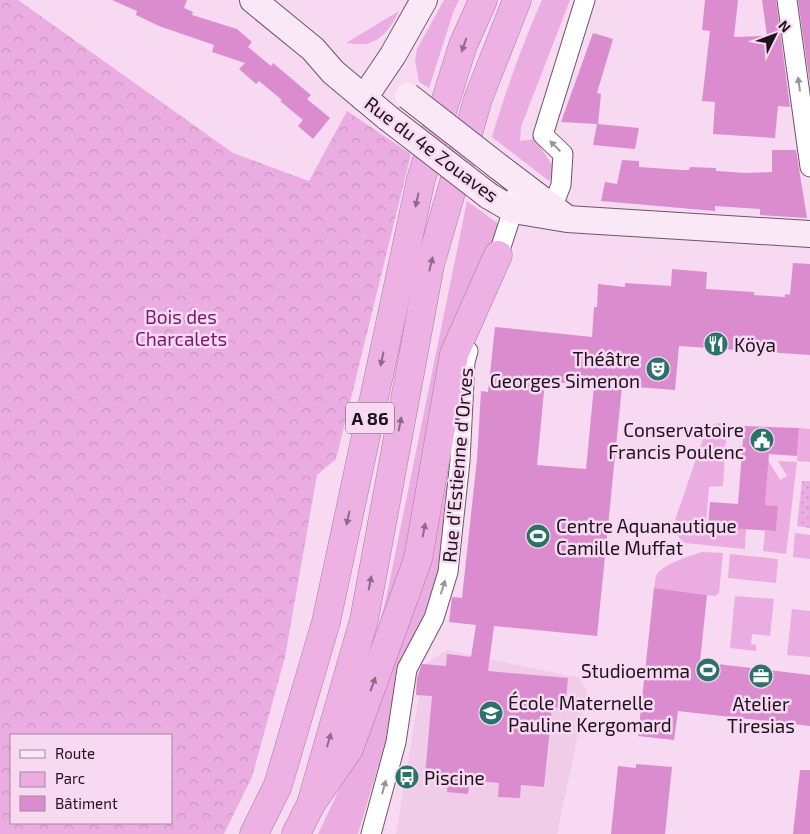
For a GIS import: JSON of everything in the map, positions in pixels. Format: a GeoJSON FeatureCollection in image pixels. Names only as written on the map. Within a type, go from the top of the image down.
{"type":"FeatureCollection","features":[{"type":"Feature","properties":{"kind":"highway","name":"A 86"},"geometry":{"type":"LineString","coordinates":[[254,834],[278,785],[326,622],[421,179],[464,45],[483,0]]}},
{"type":"Feature","properties":{"kind":"highway","name":"A 86"},"geometry":{"type":"LineString","coordinates":[[296,834],[311,804],[364,620],[430,265],[478,99],[517,0]]}},
{"type":"Feature","properties":{"kind":"highway"},"geometry":{"type":"LineString","coordinates":[[311,804],[349,749],[418,559],[454,354],[498,255]]}},
{"type":"Feature","properties":{"kind":"main road","name":"Rue du 4e Zouaves"},"geometry":{"type":"LineString","coordinates":[[253,0],[312,49],[333,72],[370,88],[408,96],[560,213]]}},
{"type":"Feature","properties":{"kind":"main road"},"geometry":{"type":"LineString","coordinates":[[370,88],[393,55],[424,0]]}},
{"type":"Feature","properties":{"kind":"main road","name":"Rue du 4e Zouaves"},"geometry":{"type":"LineString","coordinates":[[370,88],[388,118],[489,196],[514,210],[810,234]]}},
{"type":"Feature","properties":{"kind":"street"},"geometry":{"type":"LineString","coordinates":[[560,213],[563,154],[543,135],[585,0]]}},
{"type":"Feature","properties":{"kind":"street"},"geometry":{"type":"LineString","coordinates":[[787,0],[810,167]]}},
{"type":"Feature","properties":{"kind":"street","name":"Rue d'Estienne d'Orves"},"geometry":{"type":"LineString","coordinates":[[371,834],[396,742],[407,669],[434,618],[448,572],[460,461],[465,362],[514,210],[508,173]]}},
{"type":"Feature","properties":{"kind":"shaded area"},"geometry":{"type":"Polygon","coordinates":[[[447,650],[579,678],[587,691],[557,834],[396,834],[419,695],[416,695],[418,669],[420,669],[421,664],[425,664],[447,650]]]}},
{"type":"Feature","properties":{"kind":"green space","name":"Bois des Charcalets"},"geometry":{"type":"Polygon","coordinates":[[[0,0],[18,0],[233,153],[309,181],[347,111],[411,154],[336,459],[317,475],[285,657],[252,777],[224,834],[0,834],[0,0]]]}},
{"type":"Feature","properties":{"kind":"green space"},"geometry":{"type":"Polygon","coordinates":[[[444,0],[459,0],[454,10],[429,88],[419,82],[415,61],[417,49],[444,0]]]}},
{"type":"Feature","properties":{"kind":"green space"},"geometry":{"type":"Polygon","coordinates":[[[542,0],[570,0],[521,127],[520,141],[535,139],[555,169],[549,181],[492,137],[515,68],[542,0]]]}},
{"type":"Feature","properties":{"kind":"green space"},"geometry":{"type":"Polygon","coordinates":[[[399,11],[390,27],[382,36],[366,44],[346,43],[399,11]]]}},
{"type":"Feature","properties":{"kind":"green space"},"geometry":{"type":"Polygon","coordinates":[[[467,201],[500,225],[410,559],[376,639],[387,594],[467,201]]]}},
{"type":"Feature","properties":{"kind":"green space"},"geometry":{"type":"Polygon","coordinates":[[[450,407],[455,408],[451,457],[450,407]]]}},
{"type":"Feature","properties":{"kind":"green space"},"geometry":{"type":"Polygon","coordinates":[[[727,424],[723,486],[709,487],[706,523],[746,529],[745,549],[685,543],[679,537],[674,526],[705,433],[712,425],[727,424]]]}},
{"type":"Feature","properties":{"kind":"green space"},"geometry":{"type":"Polygon","coordinates":[[[799,428],[810,429],[810,462],[797,461],[799,428]]]}},
{"type":"Feature","properties":{"kind":"green space"},"geometry":{"type":"Polygon","coordinates":[[[768,460],[780,480],[787,476],[778,461],[797,462],[786,554],[763,551],[765,531],[776,531],[778,506],[765,505],[768,460]]]}},
{"type":"Feature","properties":{"kind":"green space"},"geometry":{"type":"Polygon","coordinates":[[[451,463],[442,566],[423,630],[410,641],[396,672],[389,730],[358,834],[318,834],[382,699],[422,583],[440,517],[451,463]]]}},
{"type":"Feature","properties":{"kind":"green space"},"geometry":{"type":"Polygon","coordinates":[[[802,481],[810,481],[810,528],[797,526],[802,481]]]}},
{"type":"Feature","properties":{"kind":"green space"},"geometry":{"type":"Polygon","coordinates":[[[795,533],[810,535],[810,559],[793,557],[795,533]]]}},
{"type":"Feature","properties":{"kind":"green space"},"geometry":{"type":"Polygon","coordinates":[[[702,552],[723,553],[719,593],[715,596],[654,588],[656,576],[664,568],[691,555],[702,552]]]}},
{"type":"Feature","properties":{"kind":"green space"},"geometry":{"type":"Polygon","coordinates":[[[730,554],[778,559],[776,583],[728,578],[730,554]]]}},
{"type":"Feature","properties":{"kind":"green space"},"geometry":{"type":"Polygon","coordinates":[[[735,596],[774,599],[770,636],[752,634],[751,644],[756,645],[756,651],[730,648],[735,596]]]}},
{"type":"Feature","properties":{"kind":"green space"},"geometry":{"type":"Polygon","coordinates":[[[792,609],[810,611],[810,657],[787,655],[792,609]]]}},
{"type":"Feature","properties":{"kind":"building"},"geometry":{"type":"Polygon","coordinates":[[[112,0],[187,0],[184,8],[193,12],[192,15],[237,29],[252,42],[248,47],[271,66],[273,63],[311,95],[307,99],[330,118],[313,139],[298,126],[303,120],[280,101],[282,100],[259,81],[256,84],[239,69],[245,63],[212,52],[214,45],[159,26],[136,15],[137,11],[112,0]]]}},
{"type":"Feature","properties":{"kind":"building"},"geometry":{"type":"Polygon","coordinates":[[[705,0],[738,0],[734,37],[767,36],[762,0],[776,0],[790,107],[778,106],[775,138],[713,134],[715,102],[702,101],[710,31],[702,30],[705,0]]]}},
{"type":"Feature","properties":{"kind":"building"},"geometry":{"type":"Polygon","coordinates":[[[798,0],[810,0],[810,85],[798,0]]]}},
{"type":"Feature","properties":{"kind":"building"},"geometry":{"type":"Polygon","coordinates":[[[593,33],[613,39],[597,93],[601,94],[598,124],[639,128],[635,149],[593,145],[597,124],[561,122],[593,33]]]}},
{"type":"Feature","properties":{"kind":"building"},"geometry":{"type":"Polygon","coordinates":[[[772,150],[796,150],[807,218],[760,215],[760,209],[715,206],[715,211],[601,201],[605,182],[617,184],[622,160],[639,161],[639,167],[682,170],[689,170],[690,167],[716,168],[716,171],[746,173],[772,172],[772,150]]]}},
{"type":"Feature","properties":{"kind":"building"},"geometry":{"type":"Polygon","coordinates":[[[793,263],[810,264],[810,355],[679,346],[675,390],[622,386],[597,636],[494,626],[488,671],[568,678],[565,709],[552,707],[544,787],[521,785],[520,798],[498,797],[499,783],[470,780],[468,794],[447,792],[448,779],[425,776],[432,696],[416,695],[417,678],[422,664],[446,666],[447,654],[471,657],[476,625],[449,622],[452,597],[462,598],[477,459],[481,391],[488,392],[495,327],[592,337],[594,307],[597,307],[598,284],[625,287],[625,283],[671,286],[672,269],[707,272],[706,289],[754,292],[754,295],[785,297],[785,294],[790,295],[793,263]],[[545,381],[537,465],[586,469],[594,386],[545,381]]]}},
{"type":"Feature","properties":{"kind":"building"},"geometry":{"type":"Polygon","coordinates":[[[744,426],[799,428],[797,456],[769,454],[765,505],[778,506],[776,531],[708,527],[710,502],[738,504],[744,426]]]}},
{"type":"Feature","properties":{"kind":"building"},"geometry":{"type":"Polygon","coordinates":[[[654,588],[707,595],[700,662],[810,675],[810,726],[678,711],[674,740],[638,736],[654,588]]]}},
{"type":"Feature","properties":{"kind":"building"},"geometry":{"type":"Polygon","coordinates":[[[636,764],[672,767],[665,834],[611,834],[618,766],[636,768],[636,764]]]}},
{"type":"Feature","properties":{"kind":"building"},"geometry":{"type":"Polygon","coordinates":[[[800,770],[810,770],[810,834],[793,834],[800,770]]]}},
{"type":"Feature","properties":{"kind":"place","name":"Köya"},"geometry":{"type":"Point","coordinates":[716,344]}},
{"type":"Feature","properties":{"kind":"place","name":"Théâtre Georges Simenon"},"geometry":{"type":"Point","coordinates":[658,369]}},
{"type":"Feature","properties":{"kind":"place","name":"Conservatoire Francis Poulenc"},"geometry":{"type":"Point","coordinates":[762,440]}},
{"type":"Feature","properties":{"kind":"place","name":"Centre Aquanautique Camille Muffat"},"geometry":{"type":"Point","coordinates":[538,536]}},
{"type":"Feature","properties":{"kind":"place","name":"Studioemma"},"geometry":{"type":"Point","coordinates":[708,670]}},
{"type":"Feature","properties":{"kind":"place","name":"Atelier Tiresias"},"geometry":{"type":"Point","coordinates":[761,676]}},
{"type":"Feature","properties":{"kind":"place","name":"École Maternelle Pauline Kergomard"},"geometry":{"type":"Point","coordinates":[491,713]}},
{"type":"Feature","properties":{"kind":"place","name":"Piscine"},"geometry":{"type":"Point","coordinates":[407,777]}}]}
